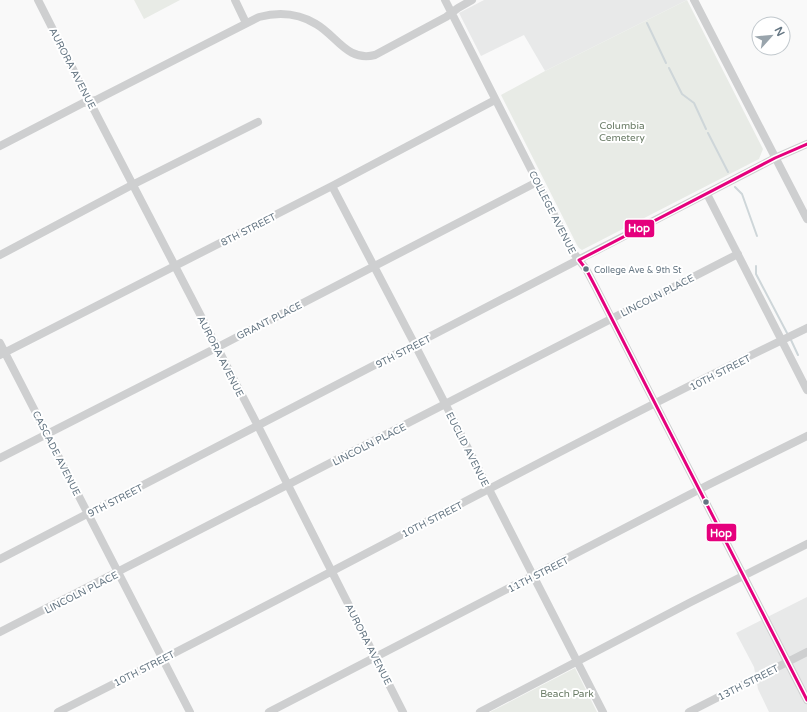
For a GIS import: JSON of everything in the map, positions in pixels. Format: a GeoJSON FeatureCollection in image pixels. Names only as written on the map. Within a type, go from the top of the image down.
{"type":"FeatureCollection","features":[{"type":"Feature","properties":{"kind":"street","name":"AURORA AVENUE"},"geometry":{"type":"LineString","coordinates":[[38,0],[216,348],[258,426],[403,712]]}},
{"type":"Feature","properties":{"kind":"street"},"geometry":{"type":"LineString","coordinates":[[234,0],[246,23]]}},
{"type":"Feature","properties":{"kind":"street","name":"COLLEGE AVENUE"},"geometry":{"type":"LineString","coordinates":[[445,0],[573,252],[586,269],[807,700]]}},
{"type":"Feature","properties":{"kind":"street"},"geometry":{"type":"LineString","coordinates":[[0,146],[83,103],[97,100],[259,17],[280,14],[294,15],[306,19],[316,24],[354,55],[368,57],[375,55],[446,17],[451,12],[472,0]]}},
{"type":"Feature","properties":{"kind":"street"},"geometry":{"type":"LineString","coordinates":[[694,0],[807,219]]}},
{"type":"Feature","properties":{"kind":"street","name":"8TH STREET"},"geometry":{"type":"LineString","coordinates":[[2,354],[332,186],[495,100]]}},
{"type":"Feature","properties":{"kind":"street"},"geometry":{"type":"LineString","coordinates":[[0,255],[132,185],[258,122]]}},
{"type":"Feature","properties":{"kind":"street","name":"9TH STREET"},"geometry":{"type":"LineString","coordinates":[[0,559],[776,158],[807,144]]}},
{"type":"Feature","properties":{"kind":"street","name":"GRANT PLACE"},"geometry":{"type":"LineString","coordinates":[[0,458],[537,182]]}},
{"type":"Feature","properties":{"kind":"street","name":"EUCLID AVENUE"},"geometry":{"type":"LineString","coordinates":[[332,186],[603,712]]}},
{"type":"Feature","properties":{"kind":"street"},"geometry":{"type":"LineString","coordinates":[[707,194],[807,390]]}},
{"type":"Feature","properties":{"kind":"street","name":"LINCOLN PLACE"},"geometry":{"type":"LineString","coordinates":[[0,632],[118,573],[738,254]]}},
{"type":"Feature","properties":{"kind":"street","name":"10TH STREET"},"geometry":{"type":"LineString","coordinates":[[58,712],[655,404],[807,328]]}},
{"type":"Feature","properties":{"kind":"street","name":"CASCADE AVENUE"},"geometry":{"type":"LineString","coordinates":[[0,343],[2,354],[47,433],[190,712]]}},
{"type":"Feature","properties":{"kind":"street","name":"11TH STREET"},"geometry":{"type":"LineString","coordinates":[[269,712],[807,436]]}},
{"type":"Feature","properties":{"kind":"street"},"geometry":{"type":"LineString","coordinates":[[480,712],[807,544]]}},
{"type":"Feature","properties":{"kind":"street","name":"13TH STREET"},"geometry":{"type":"LineString","coordinates":[[689,712],[807,652]]}},
{"type":"Feature","properties":{"kind":"shaded area"},"geometry":{"type":"Polygon","coordinates":[[[484,0],[687,0],[545,71],[524,35],[481,56],[459,13],[484,0]]]}},
{"type":"Feature","properties":{"kind":"shaded area"},"geometry":{"type":"Polygon","coordinates":[[[807,597],[807,712],[769,712],[758,689],[754,667],[736,633],[807,597]]]}},
{"type":"Feature","properties":{"kind":"green space"},"geometry":{"type":"Polygon","coordinates":[[[134,0],[180,0],[144,19],[134,0]]]}},
{"type":"Feature","properties":{"kind":"green space","name":"Columbia Cemetery"},"geometry":{"type":"Polygon","coordinates":[[[687,0],[763,149],[759,159],[582,250],[577,245],[501,95],[545,71],[687,0]]]}},
{"type":"Feature","properties":{"kind":"green space","name":"Beach Park"},"geometry":{"type":"Polygon","coordinates":[[[575,668],[597,712],[490,712],[575,668]]]}},
{"type":"Feature","properties":{"kind":"waterway"},"geometry":{"type":"LineString","coordinates":[[647,23],[666,63]]}},
{"type":"Feature","properties":{"kind":"waterway"},"geometry":{"type":"LineString","coordinates":[[669,68],[682,94],[694,103],[706,129]]}},
{"type":"Feature","properties":{"kind":"waterway"},"geometry":{"type":"LineString","coordinates":[[708,133],[728,172]]}},
{"type":"Feature","properties":{"kind":"waterway"},"geometry":{"type":"LineString","coordinates":[[735,187],[742,194],[757,236]]}},
{"type":"Feature","properties":{"kind":"waterway"},"geometry":{"type":"LineString","coordinates":[[756,266],[756,274],[787,333]]}},
{"type":"Feature","properties":{"kind":"waterway"},"geometry":{"type":"LineString","coordinates":[[791,340],[798,355]]}},
{"type":"Feature","properties":{"kind":"transit line","name":"Hop"},"geometry":{"type":"LineString","coordinates":[[807,144],[775,158],[579,260],[586,269],[596,288],[807,700]]}},
{"type":"Feature","properties":{"kind":"place","name":"College Ave & 9th St"},"geometry":{"type":"Point","coordinates":[586,269]}}]}
